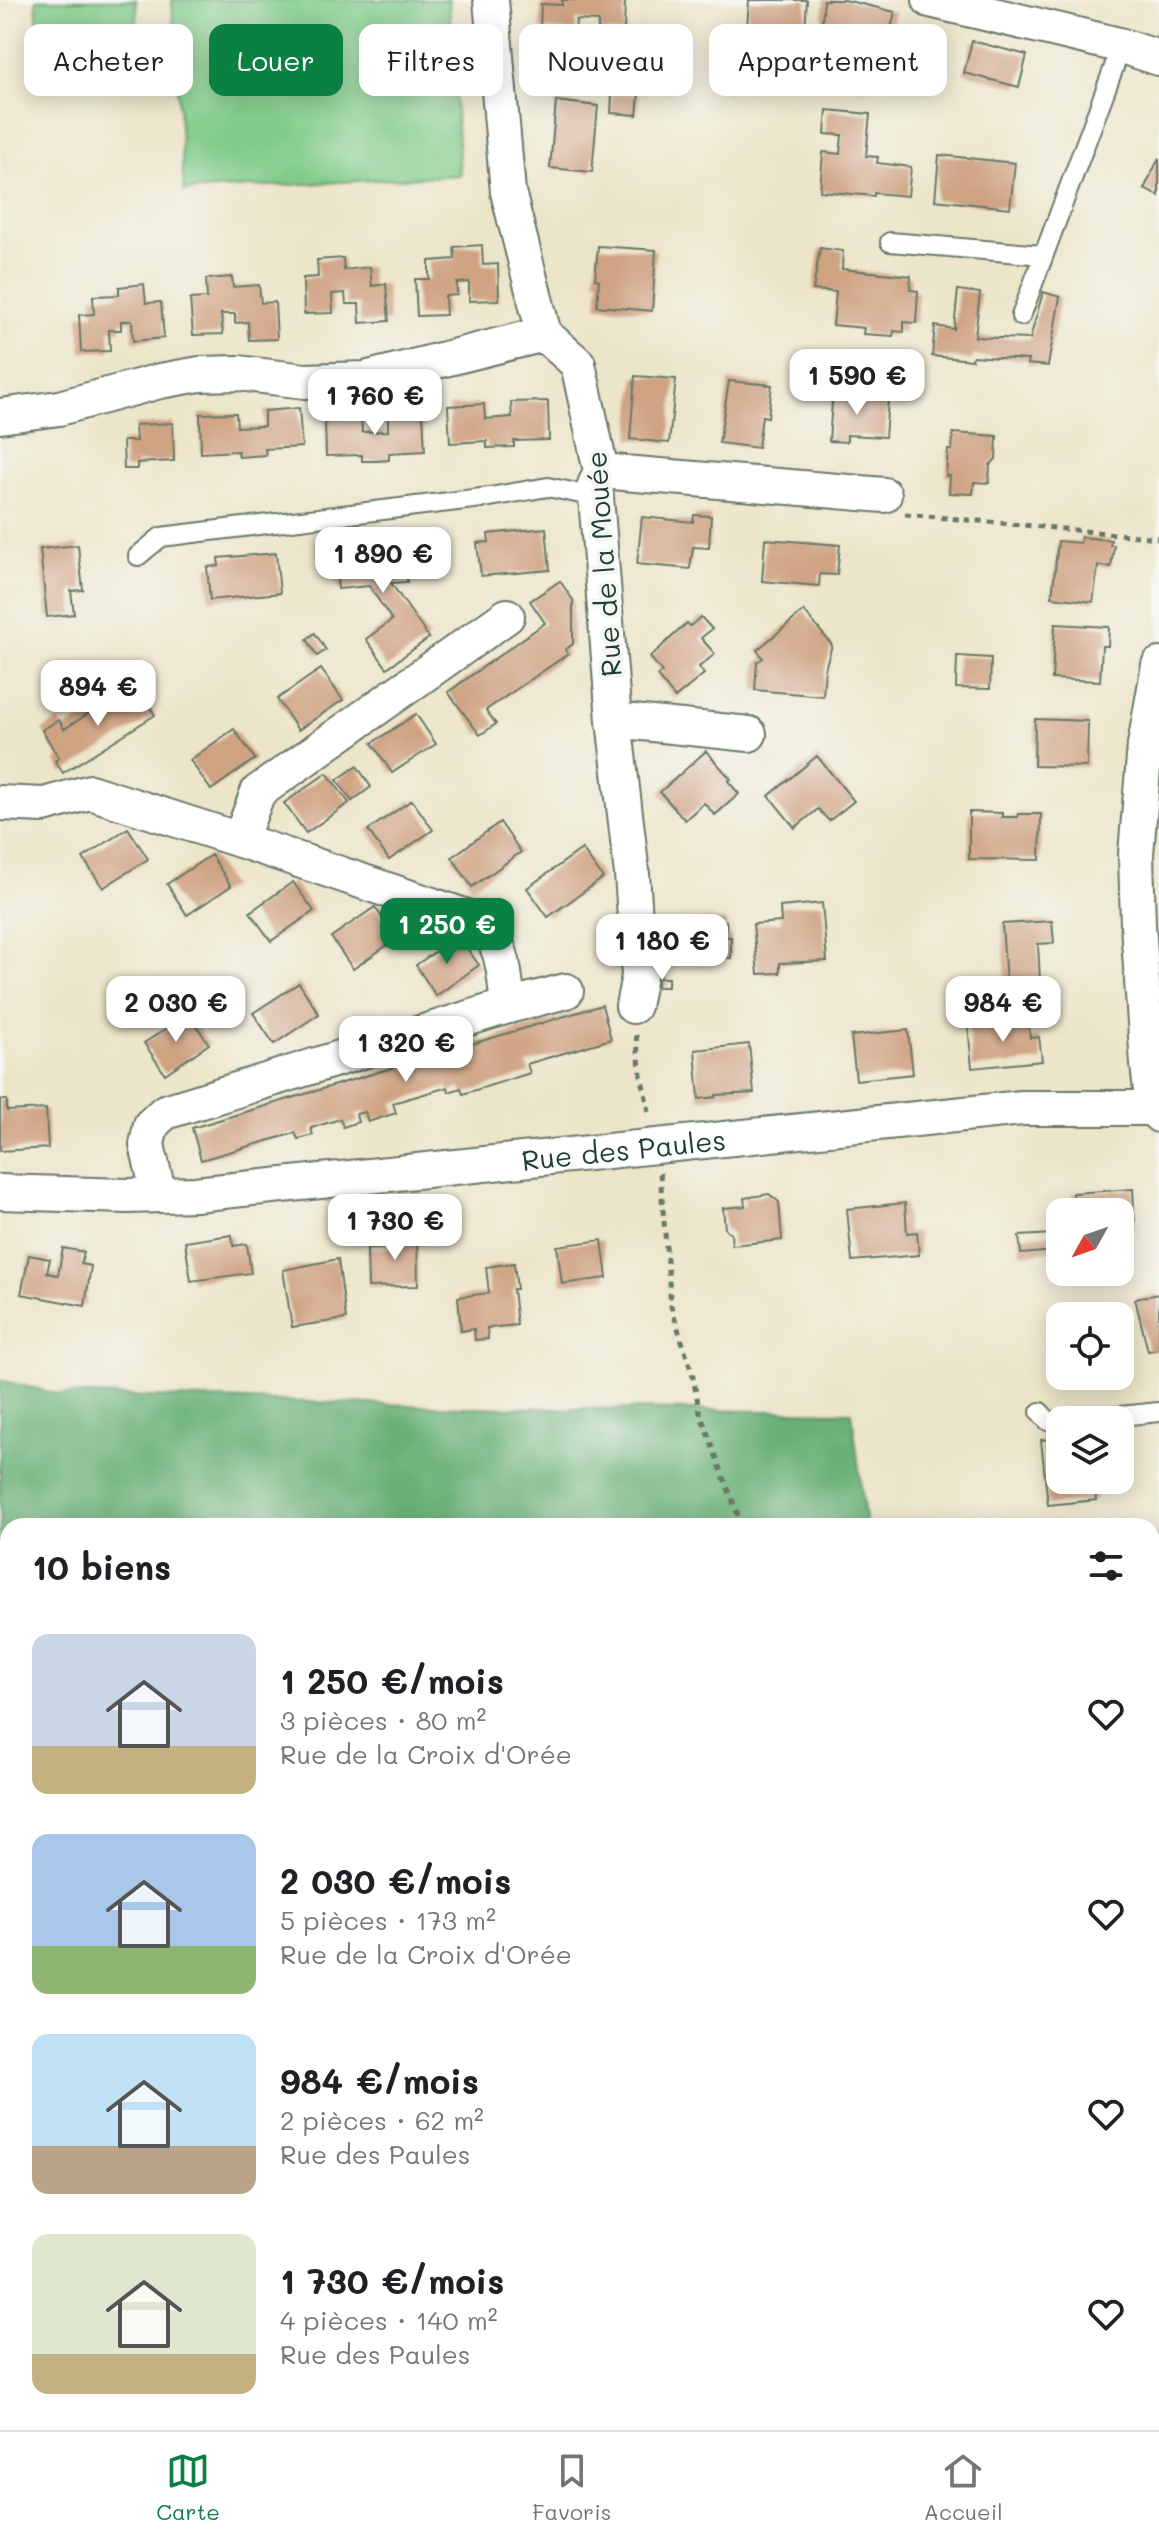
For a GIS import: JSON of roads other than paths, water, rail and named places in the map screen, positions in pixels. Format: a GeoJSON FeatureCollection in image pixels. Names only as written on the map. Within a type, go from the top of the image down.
{"type":"FeatureCollection","features":[{"type":"Feature","properties":{"kind":"street"},"geometry":{"type":"LineString","coordinates":[[0,416],[59,408],[160,381],[200,374],[238,373],[305,381],[365,379],[544,334],[508,192],[491,0]]}},
{"type":"Feature","properties":{"kind":"street"},"geometry":{"type":"LineString","coordinates":[[930,0],[1119,45],[1159,58]]}},
{"type":"Feature","properties":{"kind":"street","name":"Rue de la Mouée"},"geometry":{"type":"LineString","coordinates":[[544,334],[578,364],[598,484],[614,720],[639,976],[633,1006]]}},
{"type":"Feature","properties":{"kind":"street"},"geometry":{"type":"LineString","coordinates":[[598,484],[884,495]]}},
{"type":"Feature","properties":{"kind":"street"},"geometry":{"type":"LineString","coordinates":[[240,840],[258,792],[507,616]]}},
{"type":"Feature","properties":{"kind":"street"},"geometry":{"type":"LineString","coordinates":[[1156,1111],[1143,995],[1136,854],[1145,745],[1159,665]]}},
{"type":"Feature","properties":{"kind":"street"},"geometry":{"type":"LineString","coordinates":[[614,720],[749,734]]}},
{"type":"Feature","properties":{"kind":"street"},"geometry":{"type":"LineString","coordinates":[[0,803],[44,805],[90,792],[479,921],[492,933],[501,952],[508,1006]]}},
{"type":"Feature","properties":{"kind":"street"},"geometry":{"type":"LineString","coordinates":[[159,1195],[147,1145],[151,1125],[165,1112],[566,991]]}},
{"type":"Feature","properties":{"kind":"street","name":"Rue des Paules"},"geometry":{"type":"LineString","coordinates":[[0,1192],[195,1194],[1022,1108],[1156,1111]]}},
{"type":"Feature","properties":{"kind":"lane"},"geometry":{"type":"LineString","coordinates":[[1021,316],[1114,67],[1119,45]]}},
{"type":"Feature","properties":{"kind":"lane"},"geometry":{"type":"LineString","coordinates":[[890,242],[1043,255]]}},
{"type":"Feature","properties":{"kind":"lane"},"geometry":{"type":"LineString","coordinates":[[138,556],[161,537],[490,497],[548,487],[598,484]]}},
{"type":"Feature","properties":{"kind":"lane"},"geometry":{"type":"LineString","coordinates":[[1040,1412],[1046,1419]]}},
{"type":"Feature","properties":{"kind":"lane"},"geometry":{"type":"LineString","coordinates":[[1134,1415],[1159,1412]]}}]}
